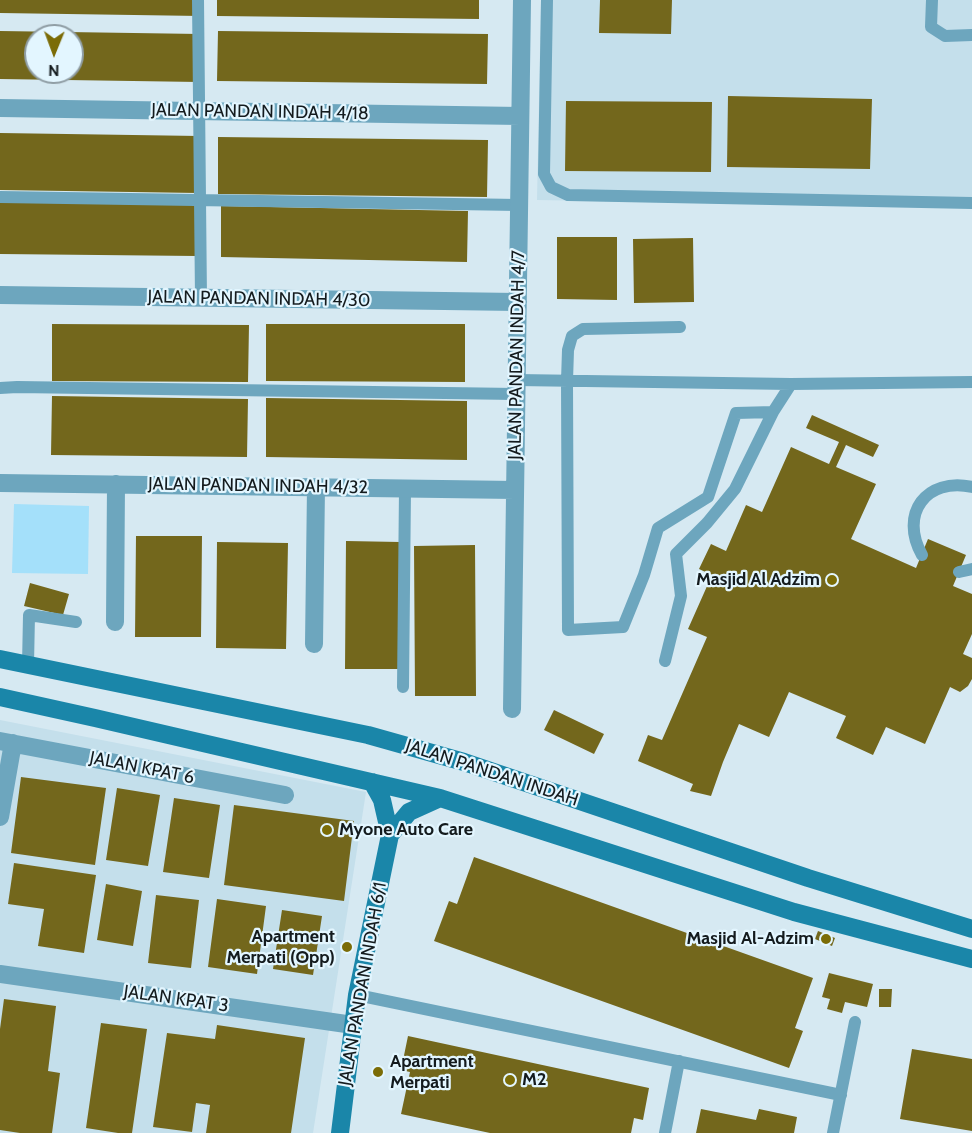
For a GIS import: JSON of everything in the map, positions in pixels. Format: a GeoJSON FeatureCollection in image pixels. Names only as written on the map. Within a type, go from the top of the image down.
{"type":"FeatureCollection","features":[{"type":"Feature","properties":{"kind":"main road","name":"JALAN PANDAN INDAH"},"geometry":{"type":"LineString","coordinates":[[0,659],[368,735],[464,762],[807,878],[972,929]]}},
{"type":"Feature","properties":{"kind":"main road"},"geometry":{"type":"LineString","coordinates":[[0,697],[440,798],[794,912],[972,959]]}},
{"type":"Feature","properties":{"kind":"main road","name":"JALAN PANDAN INDAH 6/1"},"geometry":{"type":"LineString","coordinates":[[340,1133],[357,995],[390,835],[382,800],[372,782]]}},
{"type":"Feature","properties":{"kind":"main road","name":"JALAN PANDAN INDAH 6/1"},"geometry":{"type":"LineString","coordinates":[[390,835],[409,812],[440,798]]}},
{"type":"Feature","properties":{"kind":"street","name":"JALAN PANDAN INDAH 4/7"},"geometry":{"type":"LineString","coordinates":[[512,709],[522,0]]}},
{"type":"Feature","properties":{"kind":"street","name":"JALAN PANDAN INDAH 4/18"},"geometry":{"type":"LineString","coordinates":[[0,108],[520,116]]}},
{"type":"Feature","properties":{"kind":"street","name":"JALAN PANDAN INDAH 4/30"},"geometry":{"type":"LineString","coordinates":[[0,295],[518,302]]}},
{"type":"Feature","properties":{"kind":"street","name":"JALAN PANDAN INDAH 4/32"},"geometry":{"type":"LineString","coordinates":[[0,483],[515,490]]}},
{"type":"Feature","properties":{"kind":"street"},"geometry":{"type":"LineString","coordinates":[[116,484],[116,622]]}},
{"type":"Feature","properties":{"kind":"street"},"geometry":{"type":"LineString","coordinates":[[314,644],[316,487]]}},
{"type":"Feature","properties":{"kind":"street"},"geometry":{"type":"LineString","coordinates":[[0,817],[6,742]]}},
{"type":"Feature","properties":{"kind":"street","name":"JALAN KPAT 6"},"geometry":{"type":"LineString","coordinates":[[6,742],[285,795]]}},
{"type":"Feature","properties":{"kind":"street","name":"JALAN KPAT 3"},"geometry":{"type":"LineString","coordinates":[[0,974],[353,1025]]}},
{"type":"Feature","properties":{"kind":"lane"},"geometry":{"type":"LineString","coordinates":[[198,0],[201,298]]}},
{"type":"Feature","properties":{"kind":"lane"},"geometry":{"type":"LineString","coordinates":[[547,0],[544,174],[550,187],[568,195],[972,203]]}},
{"type":"Feature","properties":{"kind":"lane"},"geometry":{"type":"LineString","coordinates":[[932,0],[932,27],[945,36],[972,35]]}},
{"type":"Feature","properties":{"kind":"lane"},"geometry":{"type":"LineString","coordinates":[[0,197],[519,205]]}},
{"type":"Feature","properties":{"kind":"lane"},"geometry":{"type":"LineString","coordinates":[[680,327],[583,329],[572,336],[568,350],[567,381],[568,630],[623,627],[644,575],[658,528],[708,496],[736,413],[773,411]]}},
{"type":"Feature","properties":{"kind":"lane"},"geometry":{"type":"LineString","coordinates":[[0,388],[516,387],[567,381],[791,384],[972,382]]}},
{"type":"Feature","properties":{"kind":"lane"},"geometry":{"type":"LineString","coordinates":[[665,662],[681,596],[676,554],[707,523],[735,489],[773,411],[791,384]]}},
{"type":"Feature","properties":{"kind":"lane"},"geometry":{"type":"LineString","coordinates":[[921,555],[915,544],[913,532],[913,519],[918,507],[935,490],[959,485],[972,487]]}},
{"type":"Feature","properties":{"kind":"lane"},"geometry":{"type":"LineString","coordinates":[[402,687],[405,489]]}},
{"type":"Feature","properties":{"kind":"lane"},"geometry":{"type":"LineString","coordinates":[[959,572],[972,569]]}},
{"type":"Feature","properties":{"kind":"lane"},"geometry":{"type":"LineString","coordinates":[[28,665],[29,615],[76,622]]}},
{"type":"Feature","properties":{"kind":"lane"},"geometry":{"type":"LineString","coordinates":[[357,995],[841,1095]]}},
{"type":"Feature","properties":{"kind":"lane"},"geometry":{"type":"LineString","coordinates":[[833,1133],[855,1022]]}},
{"type":"Feature","properties":{"kind":"lane"},"geometry":{"type":"LineString","coordinates":[[665,1133],[679,1061]]}},
{"type":"Feature","properties":{"kind":"shaded area"},"geometry":{"type":"Polygon","coordinates":[[[541,0],[972,0],[972,208],[537,200],[541,0]]]}},
{"type":"Feature","properties":{"kind":"shaded area"},"geometry":{"type":"Polygon","coordinates":[[[14,504],[89,506],[88,574],[12,573],[14,504]]]}},
{"type":"Feature","properties":{"kind":"shaded area"},"geometry":{"type":"Polygon","coordinates":[[[0,720],[366,792],[313,1133],[0,1133],[0,720]]]}},
{"type":"Feature","properties":{"kind":"building"},"geometry":{"type":"Polygon","coordinates":[[[0,0],[201,0],[201,16],[0,13],[0,0]]]}},
{"type":"Feature","properties":{"kind":"building"},"geometry":{"type":"Polygon","coordinates":[[[217,0],[479,0],[479,19],[217,16],[217,0]]]}},
{"type":"Feature","properties":{"kind":"building"},"geometry":{"type":"Polygon","coordinates":[[[600,0],[672,0],[671,34],[599,33],[600,0]]]}},
{"type":"Feature","properties":{"kind":"building"},"geometry":{"type":"Polygon","coordinates":[[[0,31],[24,31],[24,79],[0,79],[0,31]]]}},
{"type":"Feature","properties":{"kind":"building"},"geometry":{"type":"Polygon","coordinates":[[[218,31],[488,34],[487,84],[217,81],[218,31]]]}},
{"type":"Feature","properties":{"kind":"building"},"geometry":{"type":"Polygon","coordinates":[[[84,32],[200,34],[199,82],[84,80],[84,32]]]}},
{"type":"Feature","properties":{"kind":"building"},"geometry":{"type":"Polygon","coordinates":[[[728,96],[872,99],[870,169],[727,167],[728,96]]]}},
{"type":"Feature","properties":{"kind":"building"},"geometry":{"type":"Polygon","coordinates":[[[566,101],[712,102],[711,172],[565,171],[566,101]]]}},
{"type":"Feature","properties":{"kind":"building"},"geometry":{"type":"Polygon","coordinates":[[[0,133],[199,136],[198,193],[0,190],[0,133]]]}},
{"type":"Feature","properties":{"kind":"building"},"geometry":{"type":"Polygon","coordinates":[[[218,137],[488,140],[487,197],[218,194],[218,137]]]}},
{"type":"Feature","properties":{"kind":"building"},"geometry":{"type":"Polygon","coordinates":[[[0,200],[198,202],[197,256],[0,254],[0,200]]]}},
{"type":"Feature","properties":{"kind":"building"},"geometry":{"type":"Polygon","coordinates":[[[221,206],[468,211],[467,262],[221,257],[221,206]]]}},
{"type":"Feature","properties":{"kind":"building"},"geometry":{"type":"Polygon","coordinates":[[[557,237],[617,237],[617,300],[557,299],[557,237]]]}},
{"type":"Feature","properties":{"kind":"building"},"geometry":{"type":"Polygon","coordinates":[[[693,238],[694,302],[634,303],[633,239],[693,238]]]}},
{"type":"Feature","properties":{"kind":"building"},"geometry":{"type":"Polygon","coordinates":[[[52,324],[249,325],[248,382],[52,381],[52,324]]]}},
{"type":"Feature","properties":{"kind":"building"},"geometry":{"type":"Polygon","coordinates":[[[266,324],[465,324],[465,382],[266,381],[266,324]]]}},
{"type":"Feature","properties":{"kind":"building"},"geometry":{"type":"Polygon","coordinates":[[[52,396],[248,399],[247,457],[51,455],[52,396]]]}},
{"type":"Feature","properties":{"kind":"building"},"geometry":{"type":"Polygon","coordinates":[[[266,398],[467,401],[467,460],[266,457],[266,398]]]}},
{"type":"Feature","properties":{"kind":"building","name":"Masjid Al Adzim"},"geometry":{"type":"Polygon","coordinates":[[[812,415],[879,445],[873,457],[846,445],[836,467],[876,484],[851,539],[916,568],[928,539],[966,555],[953,586],[972,594],[972,634],[963,654],[972,658],[972,679],[968,686],[960,692],[950,687],[925,744],[886,727],[873,755],[836,738],[846,716],[789,692],[769,737],[739,724],[711,796],[690,791],[693,784],[638,761],[648,735],[662,740],[707,637],[688,629],[712,575],[699,569],[711,544],[726,551],[746,505],[762,512],[791,447],[829,464],[839,442],[806,428],[812,415]]]}},
{"type":"Feature","properties":{"kind":"building"},"geometry":{"type":"Polygon","coordinates":[[[136,536],[202,536],[201,637],[135,637],[136,536]]]}},
{"type":"Feature","properties":{"kind":"building"},"geometry":{"type":"Polygon","coordinates":[[[346,541],[400,542],[398,669],[345,669],[346,541]]]}},
{"type":"Feature","properties":{"kind":"building"},"geometry":{"type":"Polygon","coordinates":[[[217,542],[288,543],[286,649],[216,648],[217,542]]]}},
{"type":"Feature","properties":{"kind":"building"},"geometry":{"type":"Polygon","coordinates":[[[475,545],[476,696],[415,696],[414,546],[475,545]]]}},
{"type":"Feature","properties":{"kind":"building"},"geometry":{"type":"Polygon","coordinates":[[[30,583],[69,594],[63,615],[24,606],[30,583]]]}},
{"type":"Feature","properties":{"kind":"building"},"geometry":{"type":"Polygon","coordinates":[[[554,710],[604,734],[594,754],[544,730],[554,710]]]}},
{"type":"Feature","properties":{"kind":"building"},"geometry":{"type":"Polygon","coordinates":[[[21,777],[106,788],[95,865],[11,853],[21,777]]]}},
{"type":"Feature","properties":{"kind":"building"},"geometry":{"type":"Polygon","coordinates":[[[117,788],[160,795],[148,866],[106,860],[117,788]]]}},
{"type":"Feature","properties":{"kind":"building"},"geometry":{"type":"Polygon","coordinates":[[[174,798],[220,805],[209,878],[163,872],[174,798]]]}},
{"type":"Feature","properties":{"kind":"building"},"geometry":{"type":"Polygon","coordinates":[[[234,805],[354,821],[344,901],[224,885],[234,805]]]}},
{"type":"Feature","properties":{"kind":"building"},"geometry":{"type":"Polygon","coordinates":[[[474,857],[813,978],[795,1028],[803,1031],[789,1068],[434,941],[449,901],[457,904],[474,857]]]}},
{"type":"Feature","properties":{"kind":"building"},"geometry":{"type":"Polygon","coordinates":[[[14,863],[96,875],[84,953],[38,946],[44,909],[8,904],[14,863]]]}},
{"type":"Feature","properties":{"kind":"building"},"geometry":{"type":"Polygon","coordinates":[[[106,884],[142,891],[133,946],[97,940],[106,884]]]}},
{"type":"Feature","properties":{"kind":"building"},"geometry":{"type":"Polygon","coordinates":[[[156,895],[199,900],[191,968],[148,963],[156,895]]]}},
{"type":"Feature","properties":{"kind":"building"},"geometry":{"type":"Polygon","coordinates":[[[217,899],[266,906],[257,974],[208,967],[217,899]]]}},
{"type":"Feature","properties":{"kind":"building"},"geometry":{"type":"Polygon","coordinates":[[[282,910],[322,916],[313,975],[273,969],[282,910]]]}},
{"type":"Feature","properties":{"kind":"building"},"geometry":{"type":"Polygon","coordinates":[[[818,931],[835,938],[832,946],[815,939],[818,931]]]}},
{"type":"Feature","properties":{"kind":"building"},"geometry":{"type":"Polygon","coordinates":[[[829,973],[873,984],[867,1007],[845,1002],[842,1013],[827,1009],[830,999],[822,997],[829,973]]]}},
{"type":"Feature","properties":{"kind":"building"},"geometry":{"type":"Polygon","coordinates":[[[879,989],[892,989],[891,1007],[879,1007],[879,989]]]}},
{"type":"Feature","properties":{"kind":"building"},"geometry":{"type":"Polygon","coordinates":[[[4,999],[56,1006],[48,1071],[60,1073],[52,1133],[20,1133],[0,1130],[0,1029],[4,999]]]}},
{"type":"Feature","properties":{"kind":"building"},"geometry":{"type":"Polygon","coordinates":[[[101,1023],[147,1029],[132,1133],[86,1128],[101,1023]]]}},
{"type":"Feature","properties":{"kind":"building"},"geometry":{"type":"Polygon","coordinates":[[[217,1025],[305,1038],[291,1133],[206,1133],[210,1105],[196,1103],[192,1132],[153,1127],[167,1033],[215,1039],[217,1025]]]}},
{"type":"Feature","properties":{"kind":"building","name":"M2"},"geometry":{"type":"Polygon","coordinates":[[[408,1036],[649,1088],[643,1120],[634,1118],[631,1133],[490,1133],[401,1114],[410,1072],[401,1070],[408,1036]]]}},
{"type":"Feature","properties":{"kind":"building"},"geometry":{"type":"Polygon","coordinates":[[[912,1049],[972,1059],[972,1131],[900,1119],[912,1049]]]}},
{"type":"Feature","properties":{"kind":"building"},"geometry":{"type":"Polygon","coordinates":[[[701,1109],[756,1120],[759,1109],[797,1117],[794,1133],[696,1133],[701,1109]]]}},
{"type":"Feature","properties":{"kind":"place","name":"Masjid Al Adzim"},"geometry":{"type":"Point","coordinates":[832,580]}},
{"type":"Feature","properties":{"kind":"place","name":"Myone Auto Care"},"geometry":{"type":"Point","coordinates":[327,830]}},
{"type":"Feature","properties":{"kind":"place","name":"Masjid Al-Adzim"},"geometry":{"type":"Point","coordinates":[826,939]}},
{"type":"Feature","properties":{"kind":"place","name":"Apartment Merpati (Opp)"},"geometry":{"type":"Point","coordinates":[347,947]}},
{"type":"Feature","properties":{"kind":"place","name":"Apartment Merpati"},"geometry":{"type":"Point","coordinates":[378,1072]}},
{"type":"Feature","properties":{"kind":"place","name":"M2"},"geometry":{"type":"Point","coordinates":[510,1080]}}]}
